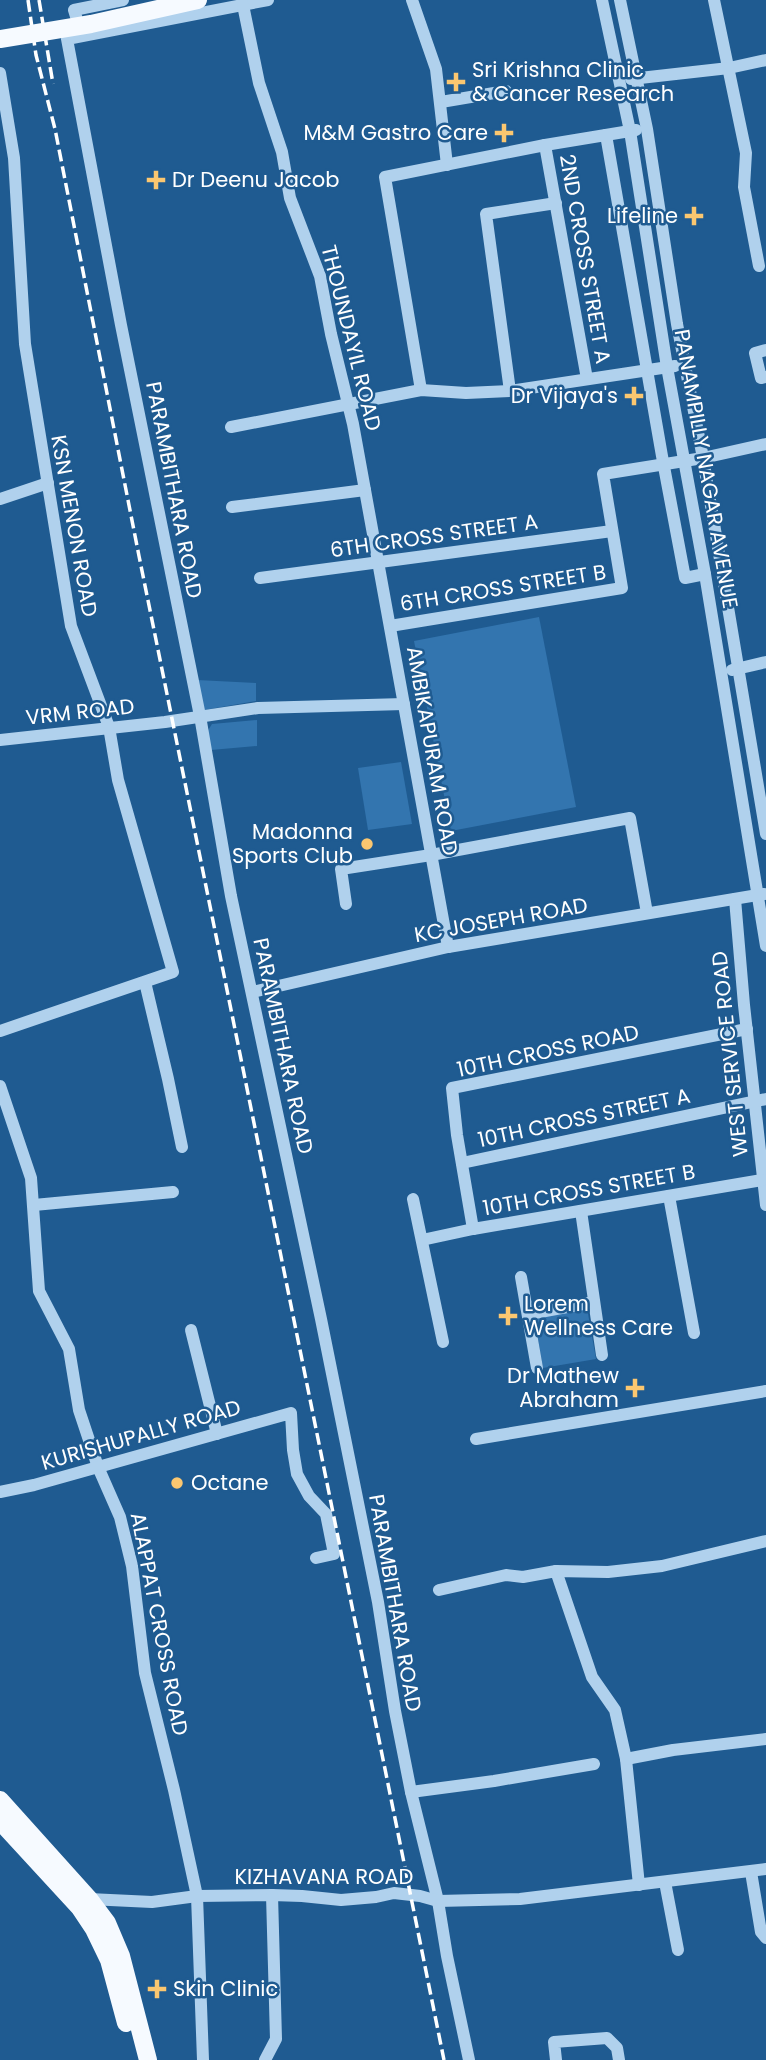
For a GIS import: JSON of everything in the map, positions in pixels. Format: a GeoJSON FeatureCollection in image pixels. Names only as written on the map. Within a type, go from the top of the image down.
{"type":"FeatureCollection","features":[{"type":"Feature","properties":{"kind":"main road"},"geometry":{"type":"LineString","coordinates":[[0,39],[90,24],[198,0]]}},
{"type":"Feature","properties":{"kind":"main road"},"geometry":{"type":"LineString","coordinates":[[0,1800],[84,1904],[109,1960],[136,2060]]}},
{"type":"Feature","properties":{"kind":"main road"},"geometry":{"type":"LineString","coordinates":[[0,1821],[84,1904],[107,1923],[121,1956],[148,2060]]}},
{"type":"Feature","properties":{"kind":"street"},"geometry":{"type":"LineString","coordinates":[[123,0],[74,10],[82,36],[268,0]]}},
{"type":"Feature","properties":{"kind":"street"},"geometry":{"type":"LineString","coordinates":[[412,0],[436,69],[447,165]]}},
{"type":"Feature","properties":{"kind":"street","name":"PANAMPILLY NAGAR AVENUE"},"geometry":{"type":"LineString","coordinates":[[602,0],[630,131],[667,367],[749,837],[762,895],[766,946]]}},
{"type":"Feature","properties":{"kind":"street","name":"PANAMPILLY NAGAR AVENUE"},"geometry":{"type":"LineString","coordinates":[[620,0],[647,129],[677,324],[703,458],[766,834]]}},
{"type":"Feature","properties":{"kind":"street"},"geometry":{"type":"LineString","coordinates":[[714,0],[746,153],[744,187],[759,266]]}},
{"type":"Feature","properties":{"kind":"street","name":"THOUNDAYIL ROAD"},"geometry":{"type":"LineString","coordinates":[[243,5],[259,83],[282,152],[290,198],[320,276],[378,562]]}},
{"type":"Feature","properties":{"kind":"street","name":"PARAMBITHARA ROAD"},"geometry":{"type":"LineString","coordinates":[[82,36],[67,39],[124,339],[200,716],[231,896],[324,1332],[378,1602],[411,1792],[438,1901],[469,2060]]}},
{"type":"Feature","properties":{"kind":"street"},"geometry":{"type":"LineString","coordinates":[[621,80],[729,68],[766,60]]}},
{"type":"Feature","properties":{"kind":"street","name":"KSN MENON ROAD"},"geometry":{"type":"LineString","coordinates":[[0,73],[14,158],[25,344],[71,626],[109,727],[118,780],[173,972],[145,982]]}},
{"type":"Feature","properties":{"kind":"street"},"geometry":{"type":"LineString","coordinates":[[441,102],[506,91]]}},
{"type":"Feature","properties":{"kind":"street"},"geometry":{"type":"LineString","coordinates":[[421,390],[385,177],[545,145],[647,129]]}},
{"type":"Feature","properties":{"kind":"street"},"geometry":{"type":"LineString","coordinates":[[606,135],[685,578],[705,574]]}},
{"type":"Feature","properties":{"kind":"street","name":"2ND CROSS STREET A"},"geometry":{"type":"LineString","coordinates":[[545,145],[587,379]]}},
{"type":"Feature","properties":{"kind":"street"},"geometry":{"type":"LineString","coordinates":[[510,391],[486,214],[556,203]]}},
{"type":"Feature","properties":{"kind":"street"},"geometry":{"type":"LineString","coordinates":[[766,350],[755,352],[761,378],[766,377]]}},
{"type":"Feature","properties":{"kind":"street"},"geometry":{"type":"LineString","coordinates":[[231,427],[421,390],[466,393],[510,391],[685,363]]}},
{"type":"Feature","properties":{"kind":"street"},"geometry":{"type":"LineString","coordinates":[[612,531],[603,474],[703,458],[766,444]]}},
{"type":"Feature","properties":{"kind":"street"},"geometry":{"type":"LineString","coordinates":[[0,499],[48,482]]}},
{"type":"Feature","properties":{"kind":"street"},"geometry":{"type":"LineString","coordinates":[[232,507],[365,490]]}},
{"type":"Feature","properties":{"kind":"street","name":"6TH CROSS STREET A"},"geometry":{"type":"LineString","coordinates":[[260,579],[612,531]]}},
{"type":"Feature","properties":{"kind":"street","name":"6TH CROSS STREET B"},"geometry":{"type":"LineString","coordinates":[[390,626],[622,588],[612,531]]}},
{"type":"Feature","properties":{"kind":"street","name":"AMBIKAPURAM ROAD"},"geometry":{"type":"LineString","coordinates":[[378,562],[447,947]]}},
{"type":"Feature","properties":{"kind":"street"},"geometry":{"type":"LineString","coordinates":[[722,673],[766,662]]}},
{"type":"Feature","properties":{"kind":"street","name":"VRM ROAD"},"geometry":{"type":"LineString","coordinates":[[0,740],[165,722],[258,708],[404,704]]}},
{"type":"Feature","properties":{"kind":"street"},"geometry":{"type":"LineString","coordinates":[[346,904],[341,869],[630,818],[647,913]]}},
{"type":"Feature","properties":{"kind":"street"},"geometry":{"type":"LineString","coordinates":[[749,837],[766,834]]}},
{"type":"Feature","properties":{"kind":"street","name":"KC JOSEPH ROAD"},"geometry":{"type":"LineString","coordinates":[[252,992],[447,947],[762,895]]}},
{"type":"Feature","properties":{"kind":"street","name":"WEST SERVICE ROAD"},"geometry":{"type":"LineString","coordinates":[[735,899],[747,1029],[761,1100],[762,1180],[766,1205]]}},
{"type":"Feature","properties":{"kind":"street"},"geometry":{"type":"LineString","coordinates":[[0,1031],[145,982],[182,1147]]}},
{"type":"Feature","properties":{"kind":"street","name":"10TH CROSS ROAD"},"geometry":{"type":"LineString","coordinates":[[473,1229],[452,1088],[747,1029]]}},
{"type":"Feature","properties":{"kind":"street","name":"ALAPPAT CROSS ROAD"},"geometry":{"type":"LineString","coordinates":[[0,1086],[31,1178],[39,1291],[69,1349],[79,1410],[98,1467],[120,1517],[132,1566],[145,1673],[197,1896],[203,2060]]}},
{"type":"Feature","properties":{"kind":"street","name":"10TH CROSS STREET A"},"geometry":{"type":"LineString","coordinates":[[462,1163],[761,1100]]}},
{"type":"Feature","properties":{"kind":"street","name":"10TH CROSS STREET B"},"geometry":{"type":"LineString","coordinates":[[422,1240],[762,1180]]}},
{"type":"Feature","properties":{"kind":"street"},"geometry":{"type":"LineString","coordinates":[[34,1205],[173,1192]]}},
{"type":"Feature","properties":{"kind":"street"},"geometry":{"type":"LineString","coordinates":[[669,1196],[694,1333]]}},
{"type":"Feature","properties":{"kind":"street"},"geometry":{"type":"LineString","coordinates":[[413,1199],[443,1342]]}},
{"type":"Feature","properties":{"kind":"street"},"geometry":{"type":"LineString","coordinates":[[581,1210],[602,1355]]}},
{"type":"Feature","properties":{"kind":"street"},"geometry":{"type":"LineString","coordinates":[[521,1276],[537,1368]]}},
{"type":"Feature","properties":{"kind":"street"},"geometry":{"type":"LineString","coordinates":[[529,1314],[594,1303]]}},
{"type":"Feature","properties":{"kind":"street"},"geometry":{"type":"LineString","coordinates":[[191,1331],[218,1434]]}},
{"type":"Feature","properties":{"kind":"street"},"geometry":{"type":"LineString","coordinates":[[476,1439],[766,1391]]}},
{"type":"Feature","properties":{"kind":"street","name":"KURISHUPALLY ROAD"},"geometry":{"type":"LineString","coordinates":[[0,1492],[34,1485],[291,1413],[297,1474],[309,1496],[326,1514],[334,1554],[316,1558]]}},
{"type":"Feature","properties":{"kind":"street"},"geometry":{"type":"LineString","coordinates":[[439,1590],[506,1575],[523,1577],[556,1571],[608,1572],[662,1566],[766,1541]]}},
{"type":"Feature","properties":{"kind":"street"},"geometry":{"type":"LineString","coordinates":[[556,1571],[592,1677],[615,1710],[626,1759],[639,1885]]}},
{"type":"Feature","properties":{"kind":"street"},"geometry":{"type":"LineString","coordinates":[[626,1759],[674,1750],[766,1740]]}},
{"type":"Feature","properties":{"kind":"street"},"geometry":{"type":"LineString","coordinates":[[411,1792],[494,1781],[594,1763]]}},
{"type":"Feature","properties":{"kind":"street","name":"KIZHAVANA ROAD"},"geometry":{"type":"LineString","coordinates":[[84,1904],[152,1902],[197,1896],[302,1895],[341,1900],[376,1898],[394,1892],[420,1895],[438,1901],[520,1899],[766,1869]]}},
{"type":"Feature","properties":{"kind":"street"},"geometry":{"type":"LineString","coordinates":[[751,1872],[761,1932],[766,1938]]}},
{"type":"Feature","properties":{"kind":"street"},"geometry":{"type":"LineString","coordinates":[[665,1882],[678,1950]]}},
{"type":"Feature","properties":{"kind":"street"},"geometry":{"type":"LineString","coordinates":[[265,2060],[276,2039],[272,1895]]}},
{"type":"Feature","properties":{"kind":"street"},"geometry":{"type":"LineString","coordinates":[[556,2060],[554,2042],[607,2038],[617,2048],[619,2060]]}},
{"type":"Feature","properties":{"kind":"shaded area"},"geometry":{"type":"Polygon","coordinates":[[[539,617],[576,807],[451,831],[414,641],[539,617]]]}},
{"type":"Feature","properties":{"kind":"shaded area"},"geometry":{"type":"Polygon","coordinates":[[[197,680],[256,683],[256,701],[204,710],[197,680]]]}},
{"type":"Feature","properties":{"kind":"shaded area"},"geometry":{"type":"Polygon","coordinates":[[[257,720],[257,746],[211,750],[207,732],[212,724],[257,720]]]}},
{"type":"Feature","properties":{"kind":"shaded area"},"geometry":{"type":"Polygon","coordinates":[[[401,762],[412,824],[368,830],[358,768],[401,762]]]}},
{"type":"Feature","properties":{"kind":"shaded area"},"geometry":{"type":"Polygon","coordinates":[[[587,1308],[596,1359],[543,1368],[535,1322],[539,1317],[587,1308]]]}},
{"type":"Feature","properties":{"kind":"railway"},"geometry":{"type":"LineString","coordinates":[[28,0],[36,55],[55,129],[444,2060]]}},
{"type":"Feature","properties":{"kind":"railway"},"geometry":{"type":"LineString","coordinates":[[39,0],[53,84]]}},
{"type":"Feature","properties":{"kind":"place","name":"Sri Krishna Clinic & Cancer Research"},"geometry":{"type":"Point","coordinates":[456,82]}},
{"type":"Feature","properties":{"kind":"place","name":"M&M Gastro Care"},"geometry":{"type":"Point","coordinates":[504,133]}},
{"type":"Feature","properties":{"kind":"place","name":"Dr Deenu Jacob"},"geometry":{"type":"Point","coordinates":[156,180]}},
{"type":"Feature","properties":{"kind":"place","name":"Lifeline"},"geometry":{"type":"Point","coordinates":[694,216]}},
{"type":"Feature","properties":{"kind":"place","name":"Dr Vijaya's"},"geometry":{"type":"Point","coordinates":[634,396]}},
{"type":"Feature","properties":{"kind":"place","name":"Madonna Sports Club"},"geometry":{"type":"Point","coordinates":[367,844]}},
{"type":"Feature","properties":{"kind":"place","name":"Lorem Wellness Care"},"geometry":{"type":"Point","coordinates":[508,1316]}},
{"type":"Feature","properties":{"kind":"place","name":"Dr Mathew Abraham"},"geometry":{"type":"Point","coordinates":[635,1388]}},
{"type":"Feature","properties":{"kind":"place","name":"Octane"},"geometry":{"type":"Point","coordinates":[177,1483]}},
{"type":"Feature","properties":{"kind":"place","name":"Skin Clinic"},"geometry":{"type":"Point","coordinates":[157,1989]}}]}
